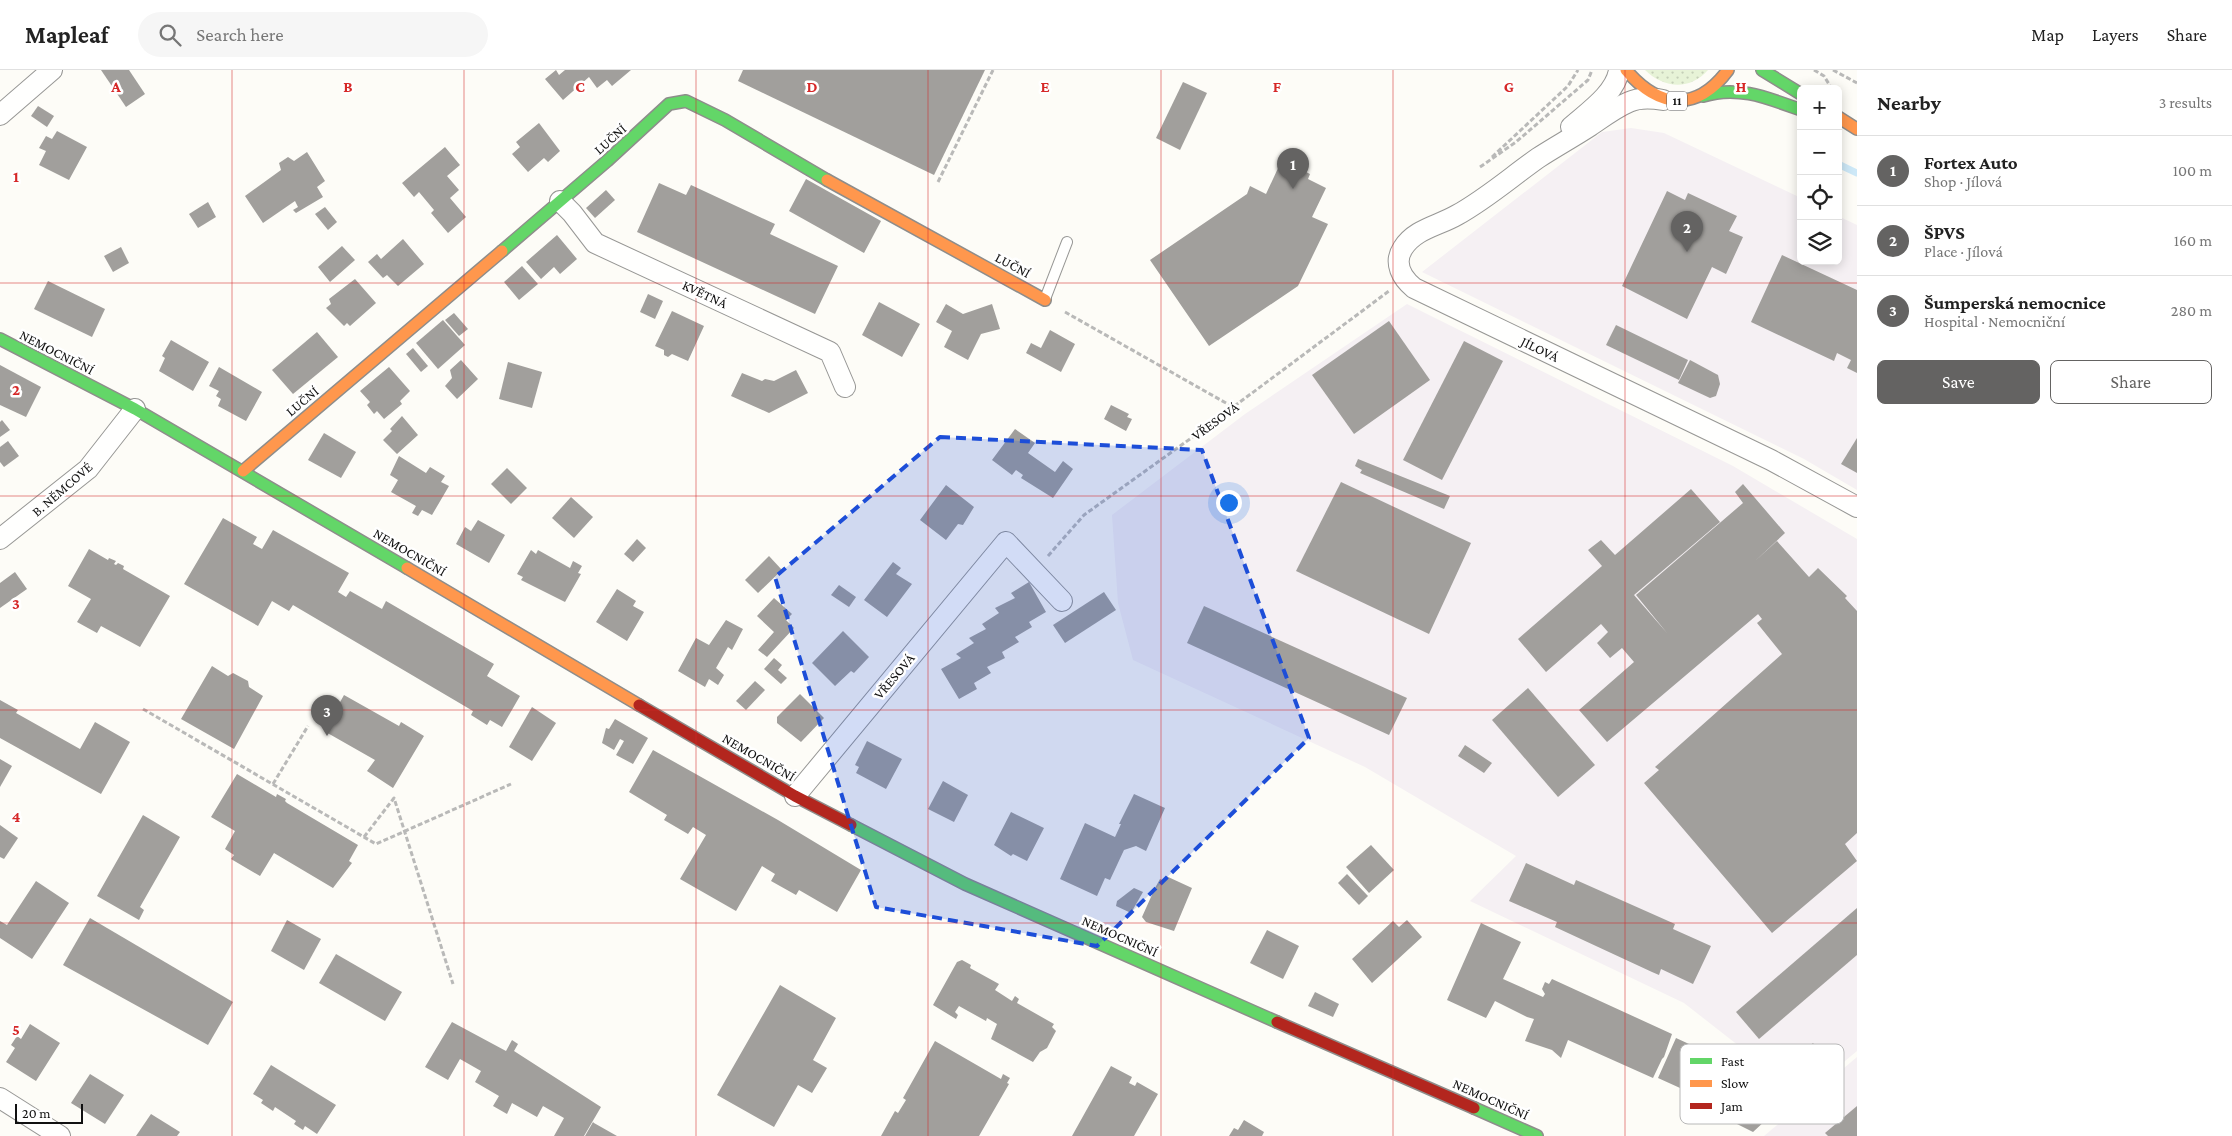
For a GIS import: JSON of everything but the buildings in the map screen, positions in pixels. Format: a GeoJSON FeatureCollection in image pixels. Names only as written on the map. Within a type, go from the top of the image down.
{"type":"FeatureCollection","features":[{"type":"Feature","properties":{"kind":"street"},"geometry":{"type":"LineString","coordinates":[[0,115],[30,87],[52,70]]}},
{"type":"Feature","properties":{"kind":"street"},"geometry":{"type":"LineString","coordinates":[[1541,156],[1608,92],[1618,77],[1619,70]]}},
{"type":"Feature","properties":{"kind":"street","name":"11"},"geometry":{"type":"LineString","coordinates":[[1626,70],[1641,89],[1663,100],[1675,102],[1732,89],[1743,90],[1797,109]]}},
{"type":"Feature","properties":{"kind":"street","name":"11"},"geometry":{"type":"LineString","coordinates":[[1699,97],[1718,85],[1728,70]]}},
{"type":"Feature","properties":{"kind":"street"},"geometry":{"type":"LineString","coordinates":[[1762,70],[1797,92]]}},
{"type":"Feature","properties":{"kind":"street"},"geometry":{"type":"LineString","coordinates":[[1404,280],[1398,262],[1401,250],[1409,239],[1473,205],[1541,156],[1625,104],[1641,98],[1663,100]]}},
{"type":"Feature","properties":{"kind":"street","name":"LUČNÍ"},"geometry":{"type":"LineString","coordinates":[[243,471],[560,202],[669,104],[686,101],[725,120],[807,169],[1045,300]]}},
{"type":"Feature","properties":{"kind":"street"},"geometry":{"type":"LineString","coordinates":[[1842,120],[1857,130]]}},
{"type":"Feature","properties":{"kind":"street"},"geometry":{"type":"LineString","coordinates":[[1842,124],[1857,130]]}},
{"type":"Feature","properties":{"kind":"street","name":"KVĚTNÁ"},"geometry":{"type":"LineString","coordinates":[[560,202],[572,213],[596,243],[830,352],[845,387]]}},
{"type":"Feature","properties":{"kind":"street","name":"JÍLOVÁ"},"geometry":{"type":"LineString","coordinates":[[1404,280],[1414,288],[1771,460],[1857,507]]}},
{"type":"Feature","properties":{"kind":"street","name":"NEMOCNIČNÍ"},"geometry":{"type":"LineString","coordinates":[[0,339],[136,409],[795,796],[965,884],[1536,1136]]}},
{"type":"Feature","properties":{"kind":"street","name":"B. NĚMCOVÉ"},"geometry":{"type":"LineString","coordinates":[[0,539],[88,469],[136,409]]}},
{"type":"Feature","properties":{"kind":"street","name":"VŘESOVÁ"},"geometry":{"type":"LineString","coordinates":[[795,796],[1006,542],[1062,601]]}},
{"type":"Feature","properties":{"kind":"street"},"geometry":{"type":"LineString","coordinates":[[0,1098],[60,1136]]}},
{"type":"Feature","properties":{"kind":"lane"},"geometry":{"type":"LineString","coordinates":[[1045,300],[1067,242]]}},
{"type":"Feature","properties":{"kind":"path"},"geometry":{"type":"LineString","coordinates":[[938,182],[993,70]]}},
{"type":"Feature","properties":{"kind":"path"},"geometry":{"type":"LineString","coordinates":[[1578,70],[1568,86],[1480,167],[1516,142],[1588,80],[1592,70]]}},
{"type":"Feature","properties":{"kind":"path"},"geometry":{"type":"LineString","coordinates":[[1813,70],[1824,76],[1830,85]]}},
{"type":"Feature","properties":{"kind":"path"},"geometry":{"type":"LineString","coordinates":[[1833,70],[1857,83]]}},
{"type":"Feature","properties":{"kind":"path","name":"VŘESOVÁ"},"geometry":{"type":"LineString","coordinates":[[1034,572],[1084,515],[1404,280]]}},
{"type":"Feature","properties":{"kind":"path"},"geometry":{"type":"LineString","coordinates":[[1045,300],[1233,407]]}},
{"type":"Feature","properties":{"kind":"path"},"geometry":{"type":"LineString","coordinates":[[144,709],[376,844],[511,784]]}},
{"type":"Feature","properties":{"kind":"path"},"geometry":{"type":"LineString","coordinates":[[272,784],[308,726]]}},
{"type":"Feature","properties":{"kind":"path"},"geometry":{"type":"LineString","coordinates":[[364,837],[394,798],[403,832],[453,984]]}},
{"type":"Feature","properties":{"kind":"highlighted area"},"geometry":{"type":"Polygon","coordinates":[[[940,437],[1202,450],[1309,738],[1097,946],[876,907],[775,577],[940,437]]]}},
{"type":"Feature","properties":{"kind":"shaded area"},"geometry":{"type":"Polygon","coordinates":[[[1631,128],[1664,133],[1797,196],[1797,265],[1842,265],[1842,218],[1857,225],[1857,490],[1804,459],[1422,272],[1602,132],[1631,128]]]}},
{"type":"Feature","properties":{"kind":"shaded area"},"geometry":{"type":"Polygon","coordinates":[[[1407,304],[1733,466],[1857,539],[1857,1051],[1844,1062],[1844,1044],[1736,1044],[1684,1003],[1470,901],[1516,856],[1365,767],[1133,660],[1118,603],[1112,515],[1245,414],[1407,304]]]}},
{"type":"Feature","properties":{"kind":"shaded area"},"geometry":{"type":"Polygon","coordinates":[[[1857,1057],[1857,1136],[1764,1136],[1778,1124],[1844,1124],[1844,1068],[1857,1057]]]}},
{"type":"Feature","properties":{"kind":"green space"},"geometry":{"type":"Polygon","coordinates":[[[1645,70],[1708,70],[1701,77],[1693,81],[1676,85],[1660,81],[1645,70]]]}},
{"type":"Feature","properties":{"kind":"waterway"},"geometry":{"type":"LineString","coordinates":[[1842,166],[1857,173]]}},
{"type":"Feature","properties":{"kind":"traffic: fast"},"geometry":{"type":"LineString","coordinates":[[1762,70],[1797,92]]}},
{"type":"Feature","properties":{"kind":"traffic: fast"},"geometry":{"type":"LineString","coordinates":[[1703,96],[1716,93],[1741,92],[1765,97],[1797,109]]}},
{"type":"Feature","properties":{"kind":"traffic: fast"},"geometry":{"type":"LineString","coordinates":[[502,251],[607,161],[669,104],[686,101],[725,120],[827,180]]}},
{"type":"Feature","properties":{"kind":"traffic: fast"},"geometry":{"type":"LineString","coordinates":[[0,339],[135,409],[407,568]]}},
{"type":"Feature","properties":{"kind":"traffic: fast"},"geometry":{"type":"LineString","coordinates":[[851,825],[965,884],[1277,1022]]}},
{"type":"Feature","properties":{"kind":"traffic: fast"},"geometry":{"type":"LineString","coordinates":[[1474,1108],[1537,1136]]}},
{"type":"Feature","properties":{"kind":"traffic: slow"},"geometry":{"type":"LineString","coordinates":[[1626,70],[1651,92],[1665,98],[1678,100],[1691,99],[1704,93],[1716,84],[1728,70]]}},
{"type":"Feature","properties":{"kind":"traffic: slow"},"geometry":{"type":"LineString","coordinates":[[1842,120],[1857,129]]}},
{"type":"Feature","properties":{"kind":"traffic: slow"},"geometry":{"type":"LineString","coordinates":[[827,180],[1045,300]]}},
{"type":"Feature","properties":{"kind":"traffic: slow"},"geometry":{"type":"LineString","coordinates":[[243,471],[502,251]]}},
{"type":"Feature","properties":{"kind":"traffic: slow"},"geometry":{"type":"LineString","coordinates":[[407,568],[639,705]]}},
{"type":"Feature","properties":{"kind":"traffic: jam"},"geometry":{"type":"LineString","coordinates":[[639,705],[795,796],[851,825]]}},
{"type":"Feature","properties":{"kind":"traffic: jam"},"geometry":{"type":"LineString","coordinates":[[1277,1022],[1474,1108]]}},
{"type":"Feature","properties":{"kind":"place","name":"Fortex Auto"},"geometry":{"type":"Point","coordinates":[1293,189]}},
{"type":"Feature","properties":{"kind":"place","name":"ŠPVS"},"geometry":{"type":"Point","coordinates":[1687,252]}},
{"type":"Feature","properties":{"kind":"place","name":"Šumperská nemocnice"},"geometry":{"type":"Point","coordinates":[327,736]}}]}
